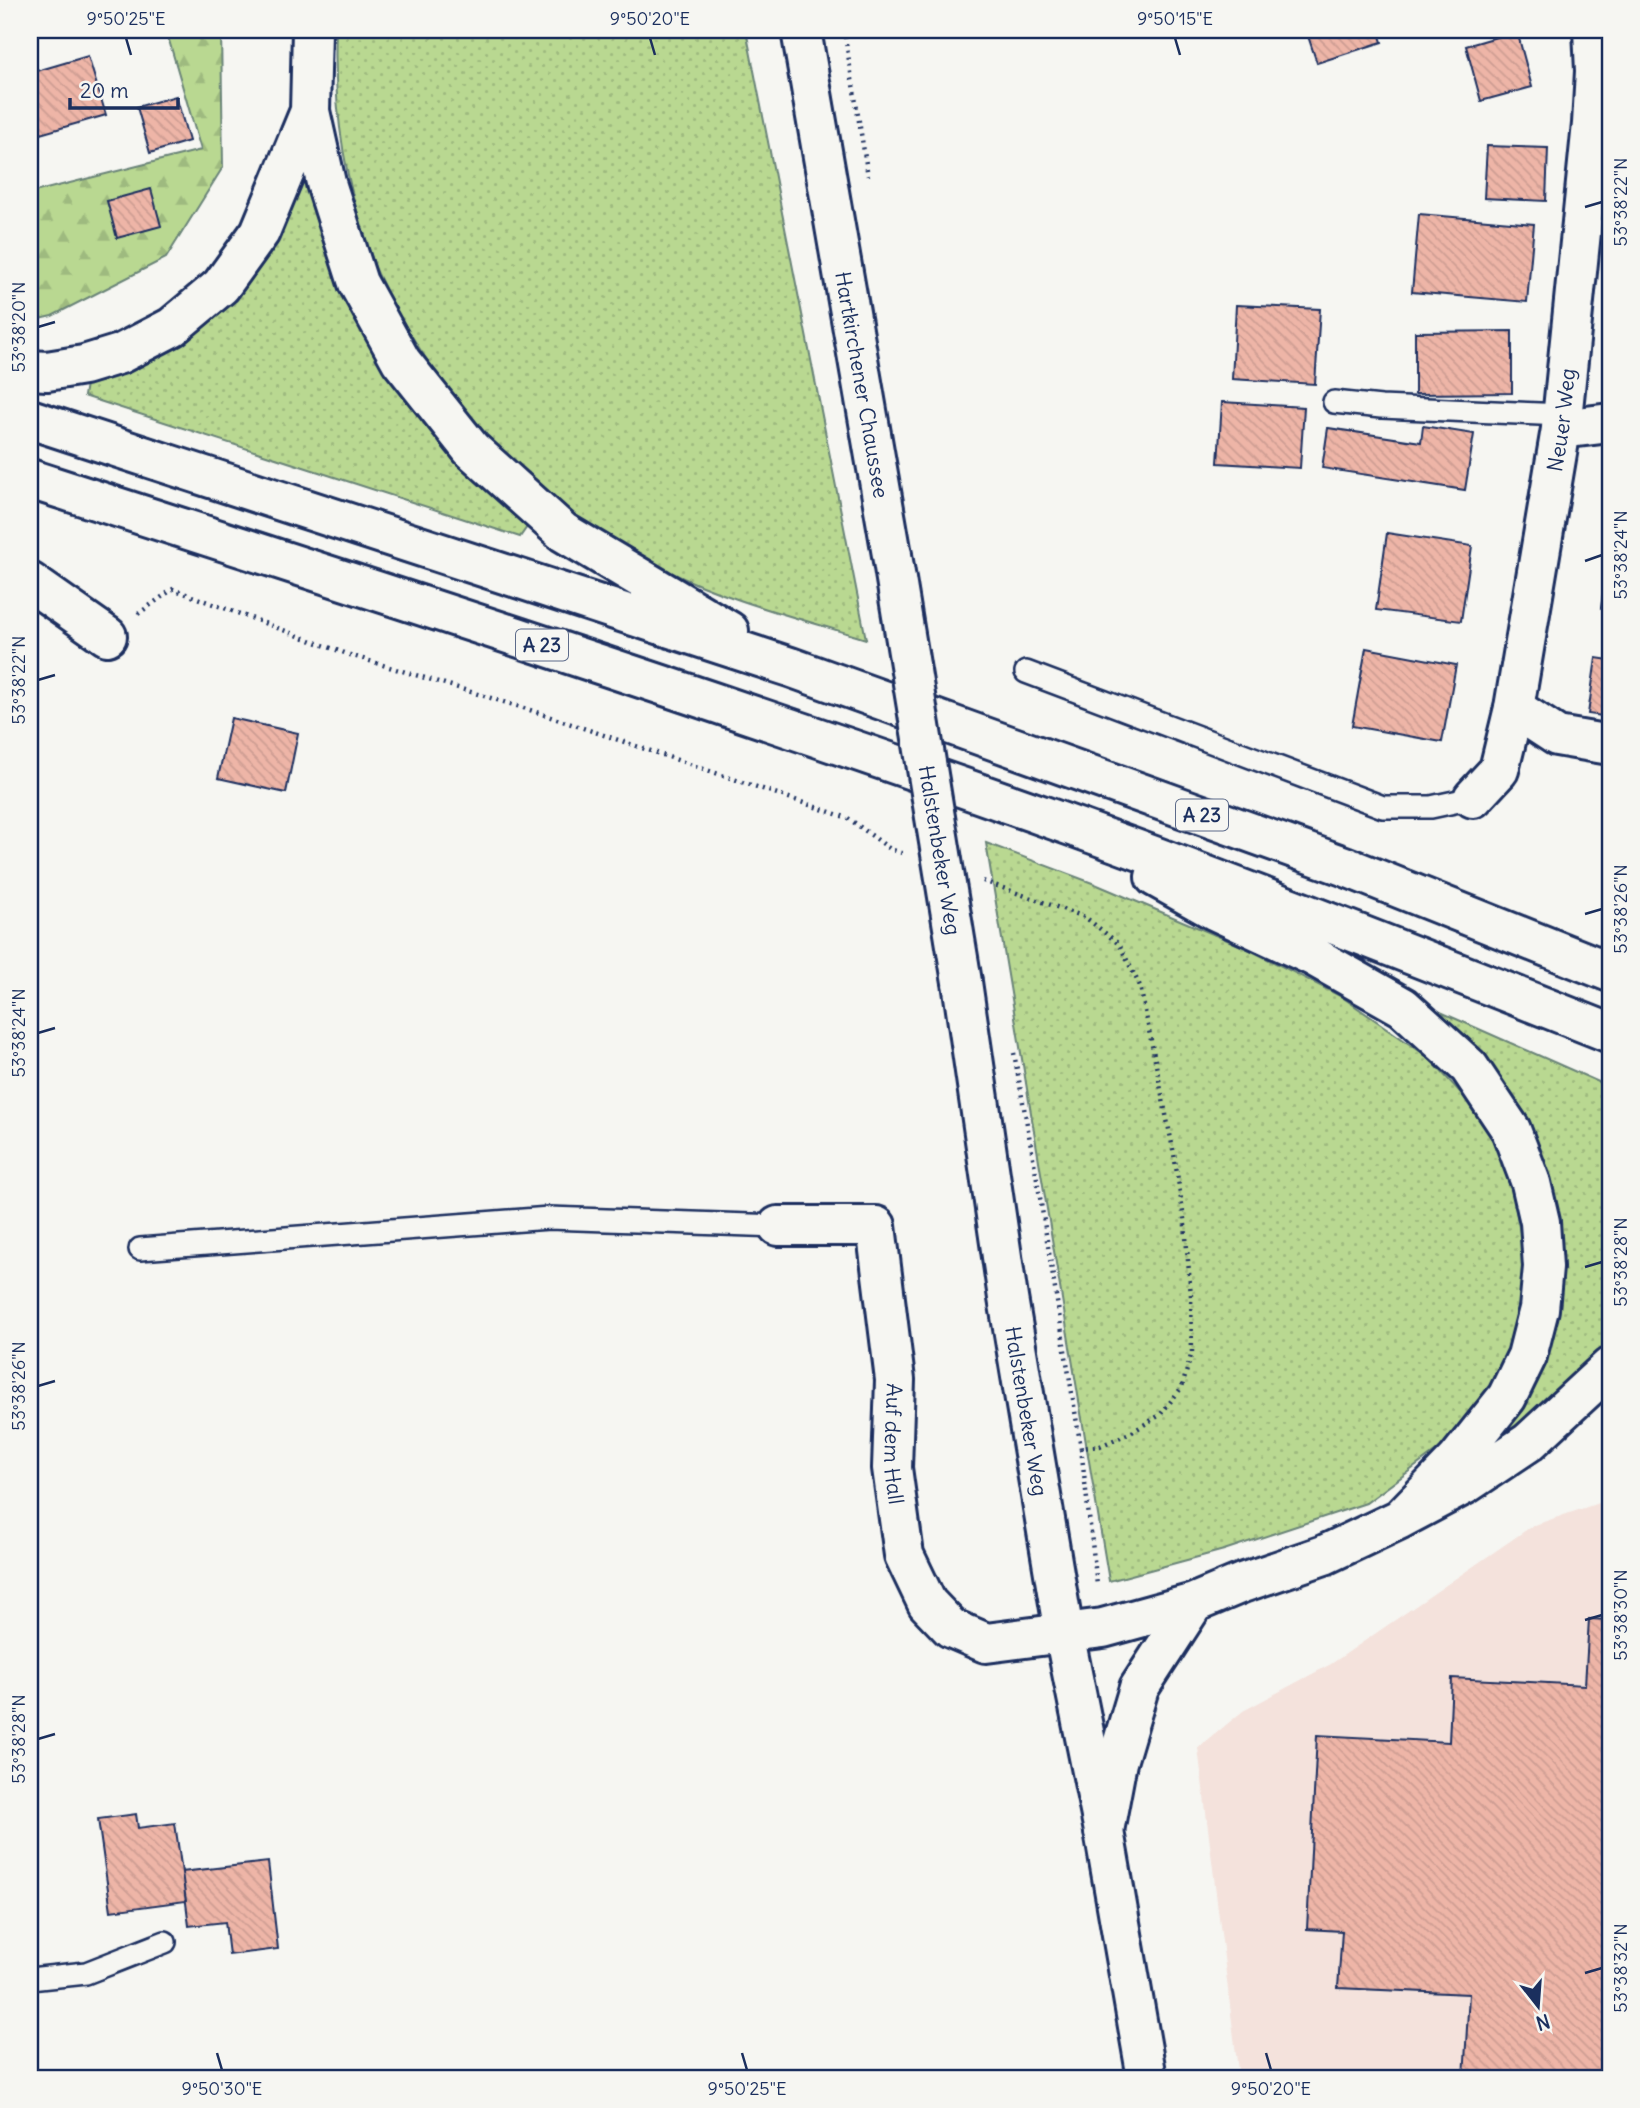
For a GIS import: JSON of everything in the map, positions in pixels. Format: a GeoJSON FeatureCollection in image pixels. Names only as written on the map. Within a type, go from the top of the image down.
{"type":"FeatureCollection","features":[{"type":"Feature","properties":{"kind":"main road"},"geometry":{"type":"LineString","coordinates":[[312,30],[310,111],[326,183],[358,283],[401,361],[471,449],[563,532],[790,667]]}},
{"type":"Feature","properties":{"kind":"main road","name":"Hartkirchener Chaussee"},"geometry":{"type":"LineString","coordinates":[[801,30],[923,740]]}},
{"type":"Feature","properties":{"kind":"main road","name":"Neuer Weg"},"geometry":{"type":"LineString","coordinates":[[1473,798],[1499,770],[1514,708],[1562,422],[1592,124],[1595,71],[1593,30]]}},
{"type":"Feature","properties":{"kind":"main road"},"geometry":{"type":"LineString","coordinates":[[30,370],[47,371],[84,365],[120,354],[172,327],[221,286],[260,232],[310,111]]}},
{"type":"Feature","properties":{"kind":"main road","name":"A 23"},"geometry":{"type":"LineString","coordinates":[[30,419],[790,667],[1343,866],[1610,972]]}},
{"type":"Feature","properties":{"kind":"main road"},"geometry":{"type":"LineString","coordinates":[[1562,422],[1610,423]]}},
{"type":"Feature","properties":{"kind":"main road","name":"A 23"},"geometry":{"type":"LineString","coordinates":[[30,479],[524,639],[1052,819],[1328,921],[1610,1033]]}},
{"type":"Feature","properties":{"kind":"main road"},"geometry":{"type":"LineString","coordinates":[[30,582],[107,636]]}},
{"type":"Feature","properties":{"kind":"main road"},"geometry":{"type":"LineString","coordinates":[[1514,708],[1557,736],[1610,745]]}},
{"type":"Feature","properties":{"kind":"main road","name":"Halstenbeker Weg"},"geometry":{"type":"LineString","coordinates":[[923,740],[962,982],[1008,1298],[1064,1633],[1104,1831],[1147,2078]]}},
{"type":"Feature","properties":{"kind":"main road"},"geometry":{"type":"LineString","coordinates":[[1052,819],[1213,910],[1313,956],[1403,1007],[1469,1067],[1511,1130],[1531,1182],[1540,1222],[1543,1267],[1539,1309],[1527,1356],[1507,1397],[1457,1460],[1400,1519]]}},
{"type":"Feature","properties":{"kind":"main road","name":"Auf dem Hall"},"geometry":{"type":"LineString","coordinates":[[778,1226],[876,1226],[895,1380],[892,1468],[904,1555],[927,1603],[951,1628],[986,1643],[1064,1633]]}},
{"type":"Feature","properties":{"kind":"main road"},"geometry":{"type":"LineString","coordinates":[[1064,1633],[1103,1628],[1194,1603],[1242,1583],[1324,1555],[1400,1519],[1466,1484],[1529,1442],[1610,1367]]}},
{"type":"Feature","properties":{"kind":"main road"},"geometry":{"type":"LineString","coordinates":[[1104,1831],[1117,1762],[1139,1688],[1194,1603]]}},
{"type":"Feature","properties":{"kind":"lane"},"geometry":{"type":"LineString","coordinates":[[1334,402],[1562,422]]}},
{"type":"Feature","properties":{"kind":"lane"},"geometry":{"type":"LineString","coordinates":[[1026,672],[1383,807],[1431,807],[1473,798]]}},
{"type":"Feature","properties":{"kind":"lane"},"geometry":{"type":"LineString","coordinates":[[140,1250],[550,1218],[778,1226]]}},
{"type":"Feature","properties":{"kind":"lane"},"geometry":{"type":"LineString","coordinates":[[30,1979],[86,1973],[165,1942]]}},
{"type":"Feature","properties":{"kind":"path"},"geometry":{"type":"LineString","coordinates":[[107,636],[173,589],[351,655],[530,710],[848,818],[890,849],[903,853]]}},
{"type":"Feature","properties":{"kind":"path"},"geometry":{"type":"LineString","coordinates":[[982,880],[1085,917],[1119,944],[1140,986],[1174,1154],[1185,1225],[1191,1296],[1192,1352],[1182,1387],[1160,1415],[1132,1432],[1100,1446],[1081,1448]]}},
{"type":"Feature","properties":{"kind":"path"},"geometry":{"type":"LineString","coordinates":[[1012,1042],[1081,1448],[1103,1628]]}},
{"type":"Feature","properties":{"kind":"shaded area"},"geometry":{"type":"Polygon","coordinates":[[[1610,1499],[1610,2078],[1239,2078],[1198,1748],[1243,1711],[1331,1664],[1532,1526],[1610,1499]]]}},
{"type":"Feature","properties":{"kind":"green space"},"geometry":{"type":"Polygon","coordinates":[[[166,30],[221,30],[223,167],[166,258],[52,316],[30,321],[30,193],[201,150],[166,30]]]}},
{"type":"Feature","properties":{"kind":"green space"},"geometry":{"type":"Polygon","coordinates":[[[336,30],[746,30],[866,639],[714,591],[641,558],[568,513],[522,477],[482,438],[415,342],[374,265],[352,191],[341,138],[336,84],[336,30]]]}},
{"type":"Feature","properties":{"kind":"green space"},"geometry":{"type":"Polygon","coordinates":[[[314,180],[329,233],[529,524],[520,537],[84,396],[86,384],[180,344],[218,315],[250,281],[280,232],[301,182],[314,180]]]}},
{"type":"Feature","properties":{"kind":"green space"},"geometry":{"type":"Polygon","coordinates":[[[986,843],[1095,884],[1246,948],[1342,997],[1428,1057],[1481,1115],[1510,1178],[1524,1254],[1525,1291],[1514,1335],[1489,1392],[1447,1443],[1366,1503],[1224,1550],[1109,1581],[986,843]]]}},
{"type":"Feature","properties":{"kind":"green space"},"geometry":{"type":"Polygon","coordinates":[[[1436,1010],[1610,1087],[1610,1344],[1514,1437],[1504,1431],[1549,1346],[1563,1271],[1554,1194],[1529,1119],[1488,1061],[1436,1010]]]}},
{"type":"Feature","properties":{"kind":"building"},"geometry":{"type":"Polygon","coordinates":[[[1306,30],[1378,30],[1382,42],[1317,63],[1306,30]]]}},
{"type":"Feature","properties":{"kind":"building"},"geometry":{"type":"Polygon","coordinates":[[[1517,31],[1532,87],[1481,101],[1466,46],[1517,31]]]}},
{"type":"Feature","properties":{"kind":"building"},"geometry":{"type":"Polygon","coordinates":[[[88,56],[106,115],[30,137],[30,73],[88,56]]]}},
{"type":"Feature","properties":{"kind":"building"},"geometry":{"type":"Polygon","coordinates":[[[176,96],[189,141],[150,153],[137,107],[176,96]]]}},
{"type":"Feature","properties":{"kind":"building"},"geometry":{"type":"Polygon","coordinates":[[[1487,146],[1548,148],[1546,201],[1484,198],[1487,146]]]}},
{"type":"Feature","properties":{"kind":"building"},"geometry":{"type":"Polygon","coordinates":[[[151,189],[161,226],[117,238],[107,201],[151,189]]]}},
{"type":"Feature","properties":{"kind":"building"},"geometry":{"type":"Polygon","coordinates":[[[1419,214],[1534,224],[1527,302],[1412,292],[1419,214]]]}},
{"type":"Feature","properties":{"kind":"building"},"geometry":{"type":"Polygon","coordinates":[[[1236,305],[1320,309],[1315,384],[1232,379],[1236,305]]]}},
{"type":"Feature","properties":{"kind":"building"},"geometry":{"type":"Polygon","coordinates":[[[1512,331],[1512,393],[1415,394],[1415,332],[1512,331]]]}},
{"type":"Feature","properties":{"kind":"building"},"geometry":{"type":"Polygon","coordinates":[[[1222,402],[1304,407],[1300,468],[1218,463],[1222,402]]]}},
{"type":"Feature","properties":{"kind":"building"},"geometry":{"type":"Polygon","coordinates":[[[1423,426],[1474,434],[1465,490],[1322,468],[1328,428],[1421,442],[1423,426]]]}},
{"type":"Feature","properties":{"kind":"building"},"geometry":{"type":"Polygon","coordinates":[[[1387,533],[1472,546],[1461,621],[1376,610],[1387,533]]]}},
{"type":"Feature","properties":{"kind":"building"},"geometry":{"type":"Polygon","coordinates":[[[1610,545],[1610,610],[1601,608],[1610,545]]]}},
{"type":"Feature","properties":{"kind":"building"},"geometry":{"type":"Polygon","coordinates":[[[1366,648],[1456,665],[1442,742],[1352,726],[1366,648]]]}},
{"type":"Feature","properties":{"kind":"building"},"geometry":{"type":"Polygon","coordinates":[[[1596,658],[1610,660],[1610,717],[1588,714],[1596,658]]]}},
{"type":"Feature","properties":{"kind":"building"},"geometry":{"type":"Polygon","coordinates":[[[231,718],[298,733],[286,793],[218,778],[231,718]]]}},
{"type":"Feature","properties":{"kind":"building"},"geometry":{"type":"Polygon","coordinates":[[[1589,1619],[1610,1620],[1610,2078],[1464,2078],[1469,1994],[1338,1988],[1342,1931],[1307,1929],[1317,1735],[1449,1742],[1452,1678],[1585,1685],[1589,1619]]]}},
{"type":"Feature","properties":{"kind":"building"},"geometry":{"type":"Polygon","coordinates":[[[136,1814],[138,1828],[175,1823],[186,1901],[111,1911],[98,1819],[136,1814]]]}},
{"type":"Feature","properties":{"kind":"building"},"geometry":{"type":"Polygon","coordinates":[[[268,1862],[278,1949],[229,1955],[225,1922],[189,1926],[182,1872],[268,1862]]]}}]}
